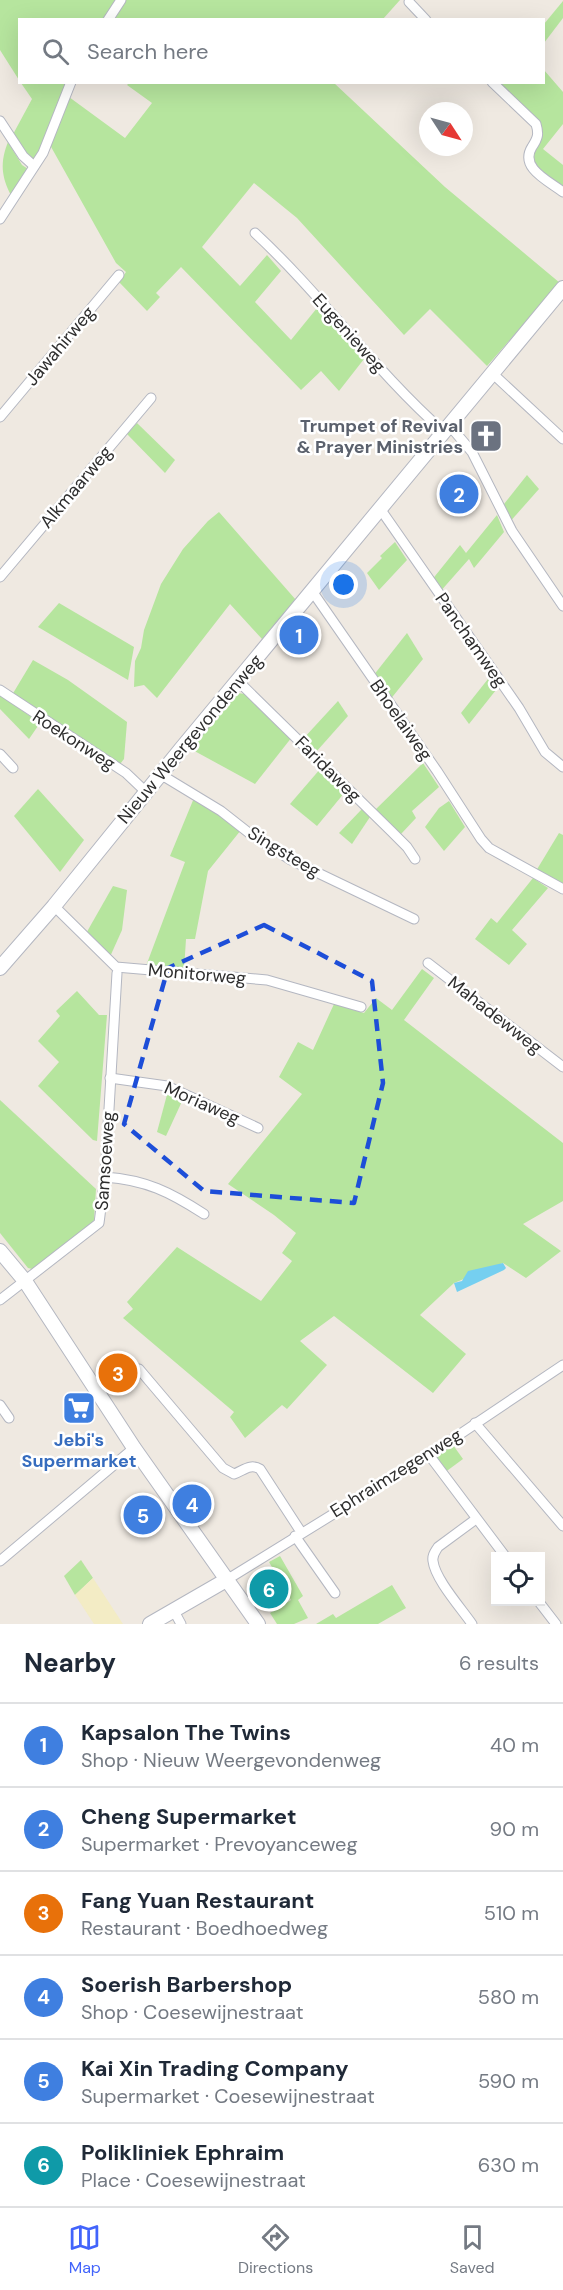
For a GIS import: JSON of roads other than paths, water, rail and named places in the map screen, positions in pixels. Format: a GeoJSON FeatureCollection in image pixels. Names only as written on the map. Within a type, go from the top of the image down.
{"type":"FeatureCollection","features":[{"type":"Feature","properties":{"kind":"street"},"geometry":{"type":"LineString","coordinates":[[109,18],[121,0]]}},
{"type":"Feature","properties":{"kind":"street"},"geometry":{"type":"LineString","coordinates":[[409,2],[424,18]]}},
{"type":"Feature","properties":{"kind":"street"},"geometry":{"type":"LineString","coordinates":[[0,219],[43,153],[55,128],[70,84]]}},
{"type":"Feature","properties":{"kind":"street"},"geometry":{"type":"LineString","coordinates":[[494,84],[536,124],[537,140],[528,154],[528,161],[532,168],[563,192]]}},
{"type":"Feature","properties":{"kind":"street"},"geometry":{"type":"LineString","coordinates":[[0,121],[23,156],[34,166]]}},
{"type":"Feature","properties":{"kind":"street","name":"Eugenieweg"},"geometry":{"type":"LineString","coordinates":[[255,233],[327,306],[406,396],[469,447],[515,536],[563,606]]}},
{"type":"Feature","properties":{"kind":"street","name":"Jawahirweg"},"geometry":{"type":"LineString","coordinates":[[0,417],[119,275]]}},
{"type":"Feature","properties":{"kind":"street","name":"Nieuw Weergevondenweg"},"geometry":{"type":"LineString","coordinates":[[0,968],[54,906],[160,774],[563,288]]}},
{"type":"Feature","properties":{"kind":"street"},"geometry":{"type":"LineString","coordinates":[[492,373],[563,439]]}},
{"type":"Feature","properties":{"kind":"street","name":"Alkmaarweg"},"geometry":{"type":"LineString","coordinates":[[0,577],[151,398]]}},
{"type":"Feature","properties":{"kind":"street","name":"Panchamweg"},"geometry":{"type":"LineString","coordinates":[[381,510],[519,708],[545,752],[563,767]]}},
{"type":"Feature","properties":{"kind":"street","name":"Bhoelaiweg"},"geometry":{"type":"LineString","coordinates":[[312,591],[437,771],[481,839],[489,848],[563,889]]}},
{"type":"Feature","properties":{"kind":"street","name":"Faridaweg"},"geometry":{"type":"LineString","coordinates":[[238,681],[407,847],[415,859]]}},
{"type":"Feature","properties":{"kind":"street","name":"Roekonweg"},"geometry":{"type":"LineString","coordinates":[[0,690],[126,773],[146,792]]}},
{"type":"Feature","properties":{"kind":"street"},"geometry":{"type":"LineString","coordinates":[[0,754],[13,768]]}},
{"type":"Feature","properties":{"kind":"street","name":"Singsteeg"},"geometry":{"type":"LineString","coordinates":[[160,774],[221,811],[291,860],[414,920]]}},
{"type":"Feature","properties":{"kind":"street","name":"Monitorweg"},"geometry":{"type":"LineString","coordinates":[[54,906],[116,967],[267,980],[361,1006]]}},
{"type":"Feature","properties":{"kind":"street","name":"Mahadewweg"},"geometry":{"type":"LineString","coordinates":[[428,963],[563,1067]]}},
{"type":"Feature","properties":{"kind":"street","name":"Samsoeweg"},"geometry":{"type":"LineString","coordinates":[[0,1300],[98,1226],[105,1177],[117,973]]}},
{"type":"Feature","properties":{"kind":"street","name":"Moriaweg"},"geometry":{"type":"LineString","coordinates":[[110,1077],[167,1086],[258,1128]]}},
{"type":"Feature","properties":{"kind":"street"},"geometry":{"type":"LineString","coordinates":[[105,1177],[125,1178],[148,1184],[178,1197],[204,1214]]}},
{"type":"Feature","properties":{"kind":"street"},"geometry":{"type":"LineString","coordinates":[[0,1251],[25,1281],[134,1448],[258,1624]]}},
{"type":"Feature","properties":{"kind":"street","name":"Ephraimzegenweg"},"geometry":{"type":"LineString","coordinates":[[228,1579],[429,1455],[563,1365]]}},
{"type":"Feature","properties":{"kind":"street"},"geometry":{"type":"LineString","coordinates":[[139,1369],[228,1472],[234,1474],[250,1466],[260,1469],[335,1593]]}},
{"type":"Feature","properties":{"kind":"street"},"geometry":{"type":"LineString","coordinates":[[0,1405],[9,1418]]}},
{"type":"Feature","properties":{"kind":"street"},"geometry":{"type":"LineString","coordinates":[[475,1423],[563,1526]]}},
{"type":"Feature","properties":{"kind":"street"},"geometry":{"type":"LineString","coordinates":[[0,1561],[134,1448]]}},
{"type":"Feature","properties":{"kind":"street"},"geometry":{"type":"LineString","coordinates":[[429,1455],[501,1552]]}},
{"type":"Feature","properties":{"kind":"street"},"geometry":{"type":"LineString","coordinates":[[554,1514],[563,1508]]}},
{"type":"Feature","properties":{"kind":"street"},"geometry":{"type":"LineString","coordinates":[[472,1624],[439,1576],[433,1562],[433,1554],[438,1547],[476,1519]]}},
{"type":"Feature","properties":{"kind":"street"},"geometry":{"type":"LineString","coordinates":[[150,1624],[228,1579]]}},
{"type":"Feature","properties":{"kind":"street"},"geometry":{"type":"LineString","coordinates":[[542,1606],[556,1624]]}},
{"type":"Feature","properties":{"kind":"street"},"geometry":{"type":"LineString","coordinates":[[174,1611],[181,1624]]}},
{"type":"Feature","properties":{"kind":"water"},"geometry":{"type":"Polygon","coordinates":[[[503,1263],[506,1268],[504,1270],[457,1292],[454,1283],[462,1281],[468,1271],[503,1263]]]}},
{"type":"Feature","properties":{"kind":"place","name":"Trumpet of Revival & Prayer Ministries"},"geometry":{"type":"Point","coordinates":[486,436]}},
{"type":"Feature","properties":{"kind":"place","name":"Cheng Supermarket"},"geometry":{"type":"Point","coordinates":[459,494]}},
{"type":"Feature","properties":{"kind":"place","name":"Kapsalon The Twins"},"geometry":{"type":"Point","coordinates":[299,635]}},
{"type":"Feature","properties":{"kind":"place","name":"Fang Yuan Restaurant"},"geometry":{"type":"Point","coordinates":[118,1373]}},
{"type":"Feature","properties":{"kind":"place","name":"Jebi's Supermarket"},"geometry":{"type":"Point","coordinates":[79,1408]}},
{"type":"Feature","properties":{"kind":"place","name":"Soerish Barbershop"},"geometry":{"type":"Point","coordinates":[192,1504]}},
{"type":"Feature","properties":{"kind":"place","name":"Kai Xin Trading Company"},"geometry":{"type":"Point","coordinates":[143,1515]}},
{"type":"Feature","properties":{"kind":"place","name":"Polikliniek Ephraim"},"geometry":{"type":"Point","coordinates":[269,1589]}}]}
